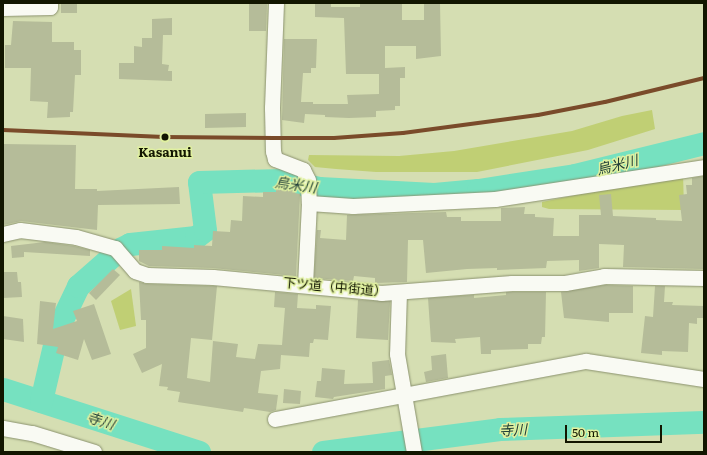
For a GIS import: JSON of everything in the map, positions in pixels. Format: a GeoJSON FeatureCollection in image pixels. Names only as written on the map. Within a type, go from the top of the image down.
{"type":"FeatureCollection","features":[{"type":"Feature","properties":{"kind":"street"},"geometry":{"type":"LineString","coordinates":[[3,8],[50,7],[50,3]]}},
{"type":"Feature","properties":{"kind":"street"},"geometry":{"type":"LineString","coordinates":[[276,3],[272,108],[273,151],[275,159],[303,170],[308,180],[309,203],[305,285]]}},
{"type":"Feature","properties":{"kind":"street"},"geometry":{"type":"LineString","coordinates":[[309,203],[353,206],[495,199],[704,167]]}},
{"type":"Feature","properties":{"kind":"street","name":"下ツ道（中街道）"},"geometry":{"type":"LineString","coordinates":[[3,234],[20,230],[76,237],[115,248],[134,271],[147,276],[213,277],[382,293],[512,283],[565,283],[604,276],[704,278]]}},
{"type":"Feature","properties":{"kind":"street"},"geometry":{"type":"LineString","coordinates":[[399,292],[397,354],[414,452]]}},
{"type":"Feature","properties":{"kind":"street"},"geometry":{"type":"LineString","coordinates":[[275,419],[309,414],[586,361],[704,379]]}},
{"type":"Feature","properties":{"kind":"street"},"geometry":{"type":"LineString","coordinates":[[3,428],[32,433],[94,452]]}},
{"type":"Feature","properties":{"kind":"green space"},"geometry":{"type":"Polygon","coordinates":[[[652,110],[655,129],[588,150],[477,172],[376,172],[315,167],[308,160],[309,155],[399,156],[454,151],[572,131],[622,116],[652,110]]]}},
{"type":"Feature","properties":{"kind":"green space"},"geometry":{"type":"Polygon","coordinates":[[[683,173],[684,210],[549,209],[542,207],[542,202],[683,173]]]}},
{"type":"Feature","properties":{"kind":"green space"},"geometry":{"type":"Polygon","coordinates":[[[131,289],[136,326],[120,330],[111,301],[131,289]]]}},
{"type":"Feature","properties":{"kind":"building"},"geometry":{"type":"Polygon","coordinates":[[[61,3],[77,3],[77,13],[61,13],[61,3]]]}},
{"type":"Feature","properties":{"kind":"building"},"geometry":{"type":"Polygon","coordinates":[[[249,3],[267,3],[266,31],[249,31],[249,3]]]}},
{"type":"Feature","properties":{"kind":"building"},"geometry":{"type":"Polygon","coordinates":[[[315,3],[331,3],[331,7],[360,7],[360,3],[402,3],[402,20],[424,20],[424,3],[440,3],[441,56],[416,59],[416,46],[385,46],[385,68],[405,67],[405,78],[400,78],[400,106],[395,106],[395,110],[376,111],[376,117],[325,117],[325,115],[305,114],[304,123],[282,120],[284,39],[317,39],[316,68],[311,68],[311,73],[303,73],[301,102],[313,102],[313,104],[348,104],[347,95],[379,94],[379,74],[346,74],[344,18],[315,17],[315,3]]]}},
{"type":"Feature","properties":{"kind":"building"},"geometry":{"type":"Polygon","coordinates":[[[172,18],[172,35],[163,35],[162,64],[169,65],[168,71],[172,71],[172,81],[119,79],[119,63],[134,63],[134,46],[142,47],[142,38],[152,38],[152,19],[172,18]]]}},
{"type":"Feature","properties":{"kind":"building"},"geometry":{"type":"Polygon","coordinates":[[[13,21],[52,22],[52,42],[74,42],[74,50],[81,50],[81,75],[75,75],[73,112],[70,112],[70,117],[47,118],[48,102],[30,101],[31,68],[5,68],[5,45],[11,45],[13,21]]]}},
{"type":"Feature","properties":{"kind":"building"},"geometry":{"type":"Polygon","coordinates":[[[246,113],[246,127],[205,128],[205,114],[246,113]]]}},
{"type":"Feature","properties":{"kind":"building"},"geometry":{"type":"Polygon","coordinates":[[[3,144],[76,145],[75,189],[97,189],[97,191],[179,187],[180,204],[98,205],[97,230],[21,221],[3,225],[3,144]]]}},
{"type":"Feature","properties":{"kind":"building"},"geometry":{"type":"Polygon","coordinates":[[[704,176],[704,269],[623,267],[624,245],[599,244],[599,268],[579,271],[579,260],[547,261],[546,268],[497,270],[497,268],[467,269],[426,273],[423,240],[408,240],[407,282],[375,283],[375,278],[354,276],[353,281],[314,278],[317,230],[321,230],[320,238],[346,240],[347,215],[446,212],[447,217],[461,217],[461,221],[501,221],[501,208],[525,207],[524,214],[535,214],[535,217],[554,218],[553,236],[579,236],[579,215],[601,215],[599,195],[611,194],[613,216],[682,221],[679,195],[687,194],[686,185],[692,185],[692,178],[704,176]]]}},
{"type":"Feature","properties":{"kind":"building"},"geometry":{"type":"Polygon","coordinates":[[[276,189],[295,190],[295,193],[300,194],[296,276],[213,268],[149,266],[139,261],[139,250],[162,250],[162,246],[194,248],[194,245],[212,246],[213,231],[230,232],[231,220],[242,221],[243,196],[263,197],[263,192],[276,192],[276,189]]]}},
{"type":"Feature","properties":{"kind":"building"},"geometry":{"type":"Polygon","coordinates":[[[45,242],[90,250],[90,256],[24,252],[24,257],[12,258],[11,246],[45,242]]]}},
{"type":"Feature","properties":{"kind":"building"},"geometry":{"type":"Polygon","coordinates":[[[113,269],[120,275],[96,300],[89,293],[113,269]]]}},
{"type":"Feature","properties":{"kind":"building"},"geometry":{"type":"Polygon","coordinates":[[[3,272],[17,272],[18,282],[21,282],[22,297],[3,298],[3,272]]]}},
{"type":"Feature","properties":{"kind":"building"},"geometry":{"type":"Polygon","coordinates":[[[139,282],[147,284],[217,286],[212,340],[191,338],[187,378],[210,382],[213,341],[238,344],[236,357],[255,359],[258,344],[282,345],[285,308],[274,307],[275,292],[298,294],[297,308],[316,309],[316,305],[331,306],[328,340],[314,339],[313,343],[310,343],[309,357],[281,355],[280,369],[261,371],[258,393],[278,395],[276,410],[270,412],[244,408],[243,412],[178,402],[180,392],[167,390],[168,387],[159,386],[162,364],[142,373],[133,354],[146,348],[146,320],[141,320],[139,282]]]}},
{"type":"Feature","properties":{"kind":"building"},"geometry":{"type":"Polygon","coordinates":[[[605,285],[633,286],[633,313],[609,313],[609,322],[564,318],[561,292],[605,285]]]}},
{"type":"Feature","properties":{"kind":"building"},"geometry":{"type":"Polygon","coordinates":[[[655,286],[665,286],[664,302],[673,302],[672,305],[704,306],[704,318],[697,318],[697,324],[689,323],[688,352],[662,351],[662,355],[641,353],[645,316],[653,317],[655,286]]]}},
{"type":"Feature","properties":{"kind":"building"},"geometry":{"type":"Polygon","coordinates":[[[506,292],[546,292],[545,337],[542,337],[541,344],[528,344],[528,349],[491,350],[491,354],[481,354],[480,337],[455,339],[456,343],[431,342],[428,298],[474,295],[474,298],[506,295],[506,292]]]}},
{"type":"Feature","properties":{"kind":"building"},"geometry":{"type":"Polygon","coordinates":[[[358,300],[390,301],[388,340],[356,338],[358,300]]]}},
{"type":"Feature","properties":{"kind":"building"},"geometry":{"type":"Polygon","coordinates":[[[40,301],[56,303],[53,329],[77,321],[73,311],[94,304],[111,354],[92,360],[84,339],[78,360],[56,353],[58,347],[37,344],[40,301]]]}},
{"type":"Feature","properties":{"kind":"building"},"geometry":{"type":"Polygon","coordinates":[[[3,316],[23,319],[24,342],[3,339],[3,316]]]}},
{"type":"Feature","properties":{"kind":"building"},"geometry":{"type":"Polygon","coordinates":[[[446,354],[448,378],[426,382],[424,372],[432,370],[431,356],[446,354]]]}},
{"type":"Feature","properties":{"kind":"building"},"geometry":{"type":"Polygon","coordinates":[[[389,360],[392,375],[385,376],[385,389],[334,397],[333,399],[315,397],[317,381],[321,381],[322,368],[345,370],[344,384],[373,383],[372,362],[389,360]]]}},
{"type":"Feature","properties":{"kind":"building"},"geometry":{"type":"Polygon","coordinates":[[[284,389],[301,391],[300,404],[283,403],[284,389]]]}},
{"type":"Feature","properties":{"kind":"waterway","name":"烏米川"},"geometry":{"type":"LineString","coordinates":[[41,401],[58,328],[78,286],[120,249],[130,244],[196,237],[205,230],[199,182],[282,180],[319,188],[434,194],[478,190],[575,175],[704,143]]}},
{"type":"Feature","properties":{"kind":"waterway","name":"寺川"},"geometry":{"type":"LineString","coordinates":[[3,389],[199,452]]}},
{"type":"Feature","properties":{"kind":"waterway","name":"寺川"},"geometry":{"type":"LineString","coordinates":[[323,452],[500,429],[704,422]]}},
{"type":"Feature","properties":{"kind":"transit line"},"geometry":{"type":"LineString","coordinates":[[3,130],[164,137],[274,138],[334,138],[403,133],[538,115],[605,102],[704,78]]}},
{"type":"Feature","properties":{"kind":"place","name":"Kasanui"},"geometry":{"type":"Point","coordinates":[165,137]}}]}
